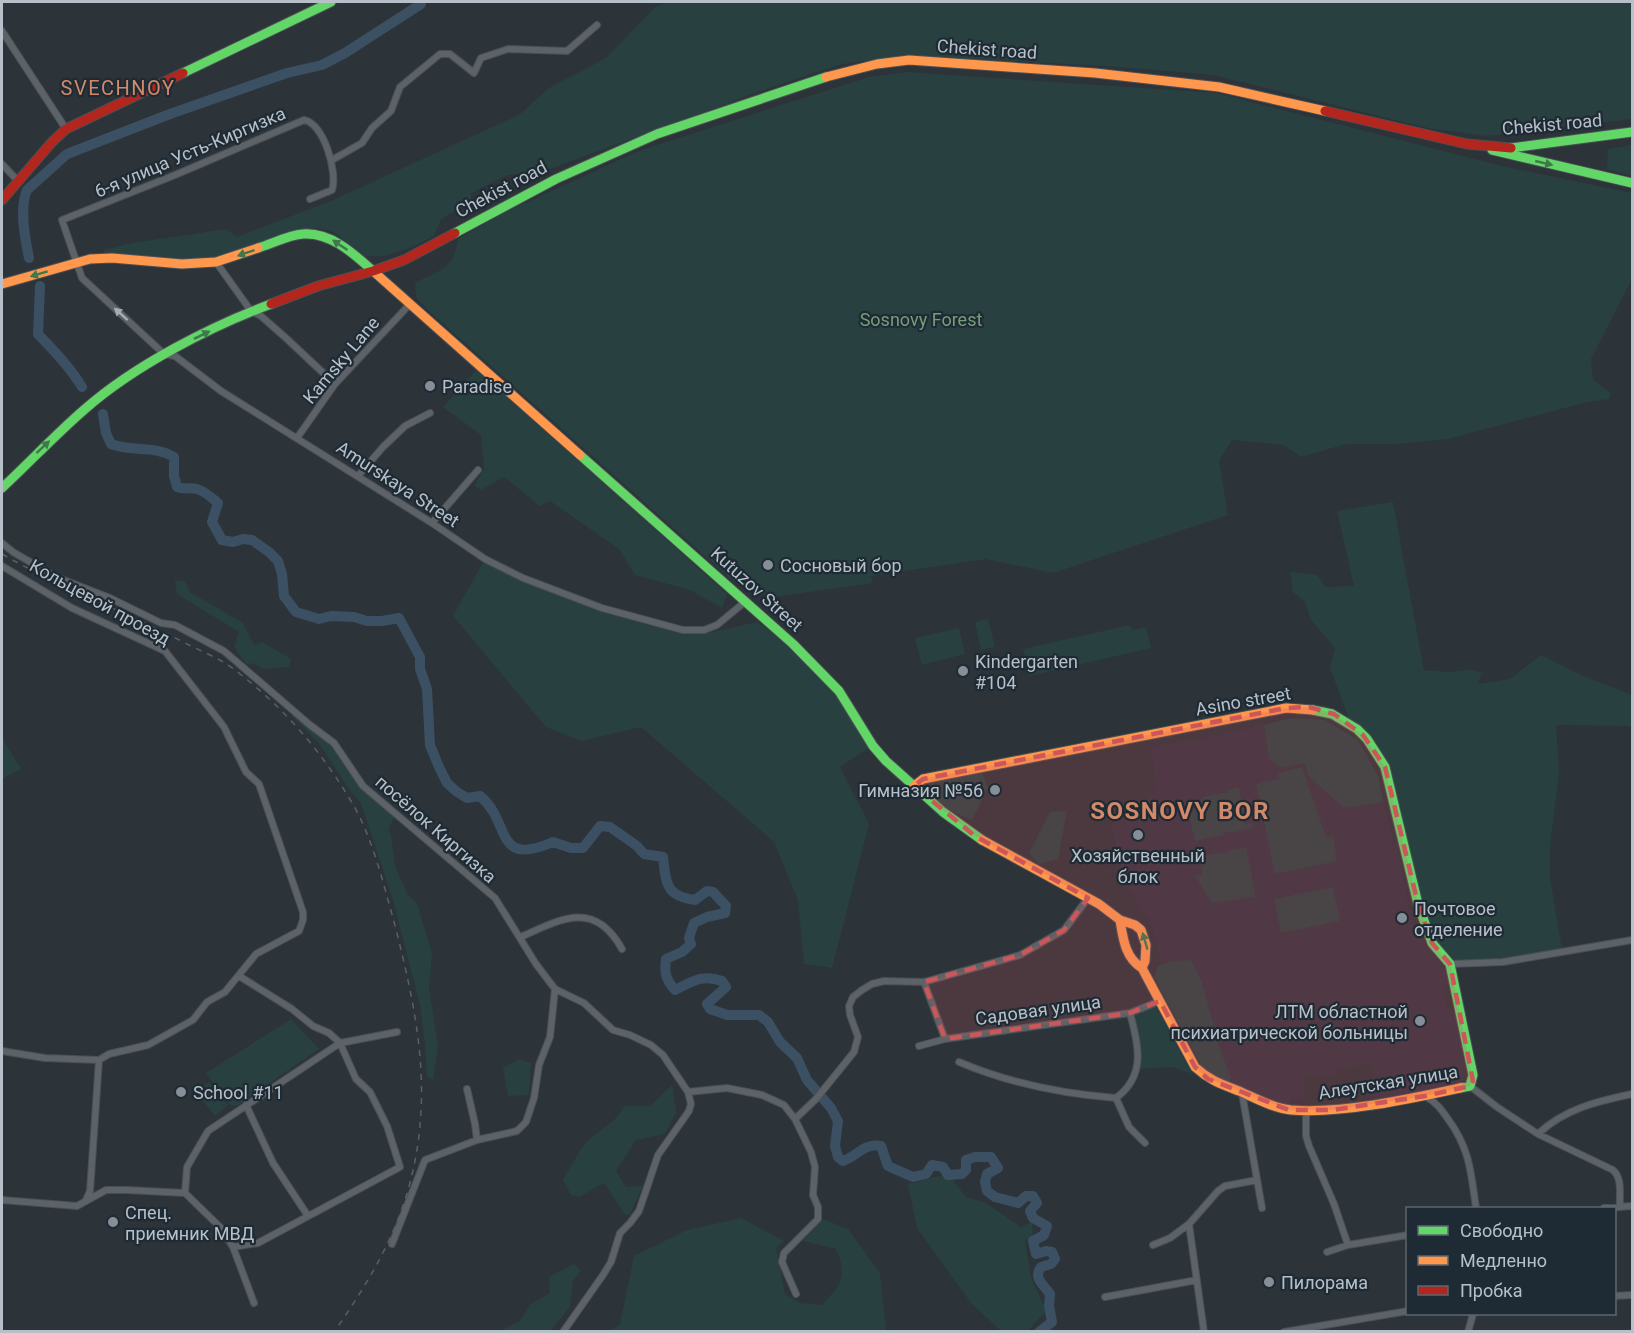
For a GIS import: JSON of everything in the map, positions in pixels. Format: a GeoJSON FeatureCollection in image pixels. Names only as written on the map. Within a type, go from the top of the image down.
{"type":"FeatureCollection","features":[{"type":"Feature","properties":{"kind":"street"},"geometry":{"type":"LineString","coordinates":[[2,200],[66,129],[324,3]]}},
{"type":"Feature","properties":{"kind":"street"},"geometry":{"type":"LineString","coordinates":[[332,160],[362,143],[372,128],[391,111],[400,87],[440,54],[450,54],[474,73],[481,58],[508,49],[567,51],[597,25]]}},
{"type":"Feature","properties":{"kind":"street"},"geometry":{"type":"LineString","coordinates":[[2,31],[66,129]]}},
{"type":"Feature","properties":{"kind":"street","name":"Chekist road"},"geometry":{"type":"LineString","coordinates":[[2,488],[86,408],[164,354],[251,310],[318,286],[404,260],[556,179],[657,134],[839,73],[877,64],[909,60],[1095,73],[1219,87],[1467,144],[1516,148],[1632,132]]}},
{"type":"Feature","properties":{"kind":"street","name":"6-я улица Усть-Киргизка"},"geometry":{"type":"LineString","coordinates":[[76,262],[62,220],[175,176],[304,120],[312,122],[317,129],[332,160],[335,181],[332,190],[310,199]]}},
{"type":"Feature","properties":{"kind":"street"},"geometry":{"type":"LineString","coordinates":[[1467,144],[1632,183]]}},
{"type":"Feature","properties":{"kind":"street"},"geometry":{"type":"LineString","coordinates":[[2,164],[18,181]]}},
{"type":"Feature","properties":{"kind":"street","name":"Kutuzov Street"},"geometry":{"type":"LineString","coordinates":[[2,284],[90,259],[112,258],[182,264],[216,262],[302,234],[314,233],[345,247],[577,449],[623,494],[818,667],[839,691],[873,746],[943,812],[975,836],[1088,898],[1120,920]]}},
{"type":"Feature","properties":{"kind":"street","name":"Amurskaya Street"},"geometry":{"type":"LineString","coordinates":[[76,262],[82,278],[164,354],[175,356],[221,391],[432,523],[485,559],[523,578],[602,608],[683,630],[704,630],[717,625],[746,601]]}},
{"type":"Feature","properties":{"kind":"street"},"geometry":{"type":"LineString","coordinates":[[216,262],[251,310],[261,316],[335,384]]}},
{"type":"Feature","properties":{"kind":"street","name":"Kamsky Lane"},"geometry":{"type":"LineString","coordinates":[[297,438],[335,384],[410,304]]}},
{"type":"Feature","properties":{"kind":"street"},"geometry":{"type":"LineString","coordinates":[[358,476],[405,426],[430,413]]}},
{"type":"Feature","properties":{"kind":"street"},"geometry":{"type":"LineString","coordinates":[[432,523],[478,470]]}},
{"type":"Feature","properties":{"kind":"street","name":"посёлок Киргизка"},"geometry":{"type":"LineString","coordinates":[[2,543],[56,577],[110,598],[161,623],[175,625],[224,651],[334,743],[363,786],[495,898],[536,964],[555,989],[569,998],[584,1003],[614,1030],[651,1045],[663,1055],[688,1092]]}},
{"type":"Feature","properties":{"kind":"street","name":"Кольцевой проезд"},"geometry":{"type":"LineString","coordinates":[[2,566],[72,608],[165,651],[224,727],[246,772],[259,784],[303,912],[299,931],[256,954],[225,992],[204,1005],[193,1020],[148,1045],[109,1054],[99,1060]]}},
{"type":"Feature","properties":{"kind":"street","name":"Asino street"},"geometry":{"type":"LineString","coordinates":[[914,786],[923,779],[1286,708],[1309,707],[1334,714],[1364,735],[1376,749],[1384,767],[1418,904],[1432,944],[1450,964]]}},
{"type":"Feature","properties":{"kind":"street"},"geometry":{"type":"LineString","coordinates":[[795,1119],[816,1099],[854,1052],[858,1037],[849,1015],[849,1005],[853,997],[872,984],[895,981],[924,982],[1020,955],[1064,930],[1088,898]]}},
{"type":"Feature","properties":{"kind":"street"},"geometry":{"type":"LineString","coordinates":[[521,937],[559,921],[584,917],[607,927],[622,949]]}},
{"type":"Feature","properties":{"kind":"street"},"geometry":{"type":"LineString","coordinates":[[1120,920],[1133,922],[1142,931],[1148,954],[1142,968],[1136,966],[1131,960],[1120,920]]}},
{"type":"Feature","properties":{"kind":"street"},"geometry":{"type":"LineString","coordinates":[[1450,964],[1503,962],[1632,940]]}},
{"type":"Feature","properties":{"kind":"street","name":"Алеутская улица"},"geometry":{"type":"LineString","coordinates":[[1142,968],[1195,1067],[1208,1079],[1281,1107],[1333,1110],[1425,1096],[1470,1086],[1473,1075],[1450,964]]}},
{"type":"Feature","properties":{"kind":"street"},"geometry":{"type":"LineString","coordinates":[[233,1247],[258,1243],[400,1167],[387,1126],[370,1092],[356,1079],[340,1043],[329,1033],[313,1026],[292,1009],[239,976]]}},
{"type":"Feature","properties":{"kind":"street"},"geometry":{"type":"LineString","coordinates":[[924,982],[945,1039]]}},
{"type":"Feature","properties":{"kind":"street"},"geometry":{"type":"LineString","coordinates":[[392,1244],[425,1160],[477,1140],[507,1135],[517,1131],[526,1122],[534,1098],[539,1065],[550,1037],[555,989]]}},
{"type":"Feature","properties":{"kind":"street","name":"Садовая улица"},"geometry":{"type":"LineString","coordinates":[[919,1046],[945,1039],[1130,1013],[1160,1001]]}},
{"type":"Feature","properties":{"kind":"street"},"geometry":{"type":"LineString","coordinates":[[1116,1098],[1137,1071],[1137,1041],[1130,1013]]}},
{"type":"Feature","properties":{"kind":"street"},"geometry":{"type":"LineString","coordinates":[[185,1193],[187,1167],[208,1131],[340,1043],[397,1032]]}},
{"type":"Feature","properties":{"kind":"street"},"geometry":{"type":"LineString","coordinates":[[2,1051],[45,1058],[99,1060],[90,1191],[86,1201]]}},
{"type":"Feature","properties":{"kind":"street"},"geometry":{"type":"LineString","coordinates":[[959,1062],[1014,1082],[1083,1095],[1116,1098]]}},
{"type":"Feature","properties":{"kind":"street"},"geometry":{"type":"LineString","coordinates":[[1470,1086],[1538,1134],[1613,1170],[1619,1181],[1620,1207]]}},
{"type":"Feature","properties":{"kind":"street"},"geometry":{"type":"LineString","coordinates":[[563,1332],[611,1262],[620,1233],[639,1211],[658,1155],[689,1111],[691,1104],[688,1092],[727,1088],[762,1095],[784,1105],[795,1119],[814,1160],[813,1195],[819,1214],[818,1219],[784,1254],[782,1262],[796,1294]]}},
{"type":"Feature","properties":{"kind":"street"},"geometry":{"type":"LineString","coordinates":[[467,1089],[477,1140]]}},
{"type":"Feature","properties":{"kind":"street"},"geometry":{"type":"LineString","coordinates":[[1242,1093],[1262,1208]]}},
{"type":"Feature","properties":{"kind":"street"},"geometry":{"type":"LineString","coordinates":[[1538,1134],[1550,1122],[1578,1108],[1605,1099],[1632,1094]]}},
{"type":"Feature","properties":{"kind":"street"},"geometry":{"type":"LineString","coordinates":[[1425,1096],[1438,1105],[1463,1143],[1468,1158],[1476,1207]]}},
{"type":"Feature","properties":{"kind":"street"},"geometry":{"type":"LineString","coordinates":[[1116,1098],[1121,1113],[1130,1127],[1145,1143]]}},
{"type":"Feature","properties":{"kind":"street"},"geometry":{"type":"LineString","coordinates":[[246,1105],[273,1163],[308,1216]]}},
{"type":"Feature","properties":{"kind":"street"},"geometry":{"type":"LineString","coordinates":[[1306,1110],[1306,1136],[1309,1146],[1334,1204],[1348,1245]]}},
{"type":"Feature","properties":{"kind":"street"},"geometry":{"type":"LineString","coordinates":[[1153,1245],[1170,1238],[1189,1224],[1225,1186],[1257,1180]]}},
{"type":"Feature","properties":{"kind":"street"},"geometry":{"type":"LineString","coordinates":[[2,1200],[77,1206],[106,1190],[185,1193],[221,1228],[233,1247],[254,1303]]}},
{"type":"Feature","properties":{"kind":"street"},"geometry":{"type":"LineString","coordinates":[[1616,1208],[1632,1206]]}},
{"type":"Feature","properties":{"kind":"street"},"geometry":{"type":"LineString","coordinates":[[1189,1224],[1204,1332]]}},
{"type":"Feature","properties":{"kind":"street"},"geometry":{"type":"LineString","coordinates":[[1327,1252],[1348,1245],[1406,1235]]}},
{"type":"Feature","properties":{"kind":"street"},"geometry":{"type":"LineString","coordinates":[[1105,1298],[1197,1280]]}},
{"type":"Feature","properties":{"kind":"street"},"geometry":{"type":"LineString","coordinates":[[1616,1296],[1632,1295]]}},
{"type":"Feature","properties":{"kind":"street"},"geometry":{"type":"LineString","coordinates":[[1284,1332],[1406,1311]]}},
{"type":"Feature","properties":{"kind":"street"},"geometry":{"type":"LineString","coordinates":[[1468,1332],[1473,1315]]}},
{"type":"Feature","properties":{"kind":"highlighted area"},"geometry":{"type":"Polygon","coordinates":[[[1309,707],[1334,714],[1363,735],[1385,767],[1418,904],[1432,943],[1450,964],[1473,1081],[1470,1086],[1425,1096],[1333,1110],[1289,1110],[1208,1079],[1195,1067],[1160,1001],[1130,1013],[945,1039],[924,982],[1020,955],[1064,930],[1088,898],[975,836],[914,786],[923,779],[1286,708],[1309,707]]]}},
{"type":"Feature","properties":{"kind":"shaded area"},"geometry":{"type":"Polygon","coordinates":[[[1290,718],[1325,720],[1358,740],[1378,776],[1393,844],[1397,844],[1414,936],[1421,936],[1445,966],[1449,984],[1442,987],[1443,992],[1446,1006],[1456,1014],[1467,1073],[1463,1080],[1454,1086],[1376,1100],[1371,1064],[1336,1069],[1335,1077],[1304,1076],[1303,1098],[1290,1098],[1290,1104],[1273,1100],[1212,1074],[1175,1000],[1161,962],[1150,921],[1125,884],[1112,826],[1117,815],[1157,790],[1151,747],[1216,736],[1290,718]]]}},
{"type":"Feature","properties":{"kind":"green space"},"geometry":{"type":"Polygon","coordinates":[[[669,2],[1632,2],[1632,119],[1486,136],[1428,128],[1213,75],[1122,67],[905,55],[842,64],[763,90],[539,173],[507,175],[471,193],[471,202],[441,219],[434,236],[412,247],[385,256],[365,256],[332,231],[316,228],[299,231],[215,258],[182,261],[104,255],[104,250],[132,243],[227,229],[237,237],[333,200],[519,115],[549,88],[606,58],[655,7],[669,2]]]}},
{"type":"Feature","properties":{"kind":"green space","name":"Sosnovy Forest"},"geometry":{"type":"Polygon","coordinates":[[[907,72],[1216,93],[1502,166],[1632,193],[1632,279],[1591,359],[1593,380],[1611,393],[1609,399],[1587,402],[1448,439],[1398,444],[1346,444],[1301,457],[1284,445],[1232,440],[1219,461],[1228,515],[1053,573],[986,559],[871,576],[873,583],[766,598],[743,579],[733,581],[416,297],[415,283],[438,272],[449,263],[458,239],[502,214],[638,151],[869,77],[907,72]]]}},
{"type":"Feature","properties":{"kind":"green space"},"geometry":{"type":"Polygon","coordinates":[[[1632,145],[1632,176],[1607,169],[1608,149],[1632,145]]]}},
{"type":"Feature","properties":{"kind":"green space"},"geometry":{"type":"Polygon","coordinates":[[[476,370],[727,594],[722,608],[690,590],[635,575],[619,549],[550,501],[540,506],[504,477],[481,490],[474,486],[484,469],[481,435],[443,407],[476,370]]]}},
{"type":"Feature","properties":{"kind":"green space"},"geometry":{"type":"Polygon","coordinates":[[[1393,502],[1424,671],[1477,671],[1482,673],[1478,684],[1510,679],[1541,655],[1583,676],[1632,695],[1632,727],[1556,725],[1559,773],[1550,846],[1550,877],[1562,950],[1502,960],[1450,962],[1434,942],[1421,903],[1387,766],[1350,721],[1330,668],[1335,648],[1311,620],[1305,602],[1293,592],[1290,572],[1317,575],[1326,587],[1354,586],[1337,511],[1393,502]]]}},
{"type":"Feature","properties":{"kind":"green space"},"geometry":{"type":"Polygon","coordinates":[[[484,561],[644,621],[683,633],[712,632],[757,622],[791,646],[836,693],[870,747],[840,767],[869,824],[832,968],[804,964],[798,900],[774,842],[641,727],[581,741],[546,727],[453,616],[484,561]]]}},
{"type":"Feature","properties":{"kind":"green space"},"geometry":{"type":"Polygon","coordinates":[[[175,581],[185,581],[190,592],[243,623],[254,645],[262,642],[291,659],[289,667],[263,669],[253,663],[247,665],[234,647],[239,632],[177,594],[175,581]]]}},
{"type":"Feature","properties":{"kind":"green space"},"geometry":{"type":"Polygon","coordinates":[[[988,619],[995,647],[981,650],[975,622],[988,619]]]}},
{"type":"Feature","properties":{"kind":"green space"},"geometry":{"type":"Polygon","coordinates":[[[1130,625],[1132,630],[1146,627],[1151,648],[1029,676],[1023,649],[1130,625]]]}},
{"type":"Feature","properties":{"kind":"green space"},"geometry":{"type":"Polygon","coordinates":[[[959,628],[965,654],[922,665],[915,638],[959,628]]]}},
{"type":"Feature","properties":{"kind":"green space"},"geometry":{"type":"Polygon","coordinates":[[[293,712],[333,745],[347,765],[395,816],[388,829],[391,835],[395,866],[408,895],[417,903],[432,954],[429,988],[438,1046],[433,1080],[427,1077],[420,1005],[393,900],[361,803],[348,788],[319,743],[292,716],[293,712]]]}},
{"type":"Feature","properties":{"kind":"green space"},"geometry":{"type":"Polygon","coordinates":[[[1290,718],[1325,720],[1358,740],[1378,776],[1383,802],[1344,808],[1308,776],[1305,763],[1281,768],[1269,759],[1264,725],[1290,718]]]}},
{"type":"Feature","properties":{"kind":"green space"},"geometry":{"type":"Polygon","coordinates":[[[2,738],[21,769],[2,779],[2,738]]]}},
{"type":"Feature","properties":{"kind":"green space"},"geometry":{"type":"Polygon","coordinates":[[[1302,767],[1326,837],[1333,836],[1337,861],[1275,874],[1256,784],[1279,779],[1278,773],[1302,767]]]}},
{"type":"Feature","properties":{"kind":"green space"},"geometry":{"type":"Polygon","coordinates":[[[982,772],[988,787],[972,820],[938,802],[925,783],[982,772]]]}},
{"type":"Feature","properties":{"kind":"green space"},"geometry":{"type":"Polygon","coordinates":[[[1239,787],[1245,824],[1252,823],[1253,828],[1195,841],[1189,815],[1204,797],[1239,787]]]}},
{"type":"Feature","properties":{"kind":"green space"},"geometry":{"type":"Polygon","coordinates":[[[1067,811],[1058,859],[1039,864],[1029,853],[1050,812],[1067,811]]]}},
{"type":"Feature","properties":{"kind":"green space"},"geometry":{"type":"Polygon","coordinates":[[[1246,847],[1256,897],[1212,903],[1195,876],[1202,874],[1199,857],[1221,852],[1222,854],[1227,853],[1226,851],[1246,847]]]}},
{"type":"Feature","properties":{"kind":"green space"},"geometry":{"type":"Polygon","coordinates":[[[1333,887],[1340,921],[1281,933],[1274,899],[1333,887]]]}},
{"type":"Feature","properties":{"kind":"green space"},"geometry":{"type":"Polygon","coordinates":[[[1191,960],[1202,982],[1221,1052],[1231,1077],[1229,1082],[1212,1075],[1200,1063],[1154,977],[1158,966],[1169,962],[1191,960]]]}},
{"type":"Feature","properties":{"kind":"green space"},"geometry":{"type":"Polygon","coordinates":[[[1156,1007],[1192,1074],[1173,1067],[1139,1069],[1140,1045],[1132,1015],[1156,1007]]]}},
{"type":"Feature","properties":{"kind":"green space"},"geometry":{"type":"Polygon","coordinates":[[[291,1019],[319,1049],[238,1105],[231,1106],[206,1073],[291,1019]]]}},
{"type":"Feature","properties":{"kind":"green space"},"geometry":{"type":"Polygon","coordinates":[[[519,1059],[531,1063],[529,1095],[508,1096],[503,1068],[519,1059]]]}},
{"type":"Feature","properties":{"kind":"green space"},"geometry":{"type":"Polygon","coordinates":[[[209,1082],[228,1105],[215,1116],[196,1092],[209,1082]]]}},
{"type":"Feature","properties":{"kind":"green space"},"geometry":{"type":"Polygon","coordinates":[[[672,1085],[676,1113],[665,1134],[636,1140],[616,1171],[626,1187],[643,1186],[630,1214],[625,1215],[605,1184],[579,1197],[571,1195],[563,1179],[585,1143],[615,1119],[625,1106],[650,1106],[672,1085]]]}},
{"type":"Feature","properties":{"kind":"green space"},"geometry":{"type":"Polygon","coordinates":[[[948,1174],[966,1197],[986,1203],[1021,1227],[1032,1222],[1033,1235],[1025,1241],[1031,1277],[1046,1311],[1028,1331],[1001,1331],[971,1303],[917,1228],[908,1184],[948,1174]]]}},
{"type":"Feature","properties":{"kind":"green space"},"geometry":{"type":"Polygon","coordinates":[[[741,1218],[784,1241],[776,1248],[785,1294],[800,1303],[821,1305],[838,1286],[842,1273],[836,1249],[803,1241],[823,1219],[848,1229],[880,1273],[886,1331],[613,1331],[612,1329],[620,1324],[634,1256],[687,1230],[741,1218]]]}},
{"type":"Feature","properties":{"kind":"green space"},"geometry":{"type":"Polygon","coordinates":[[[574,1264],[581,1271],[573,1281],[570,1307],[550,1331],[505,1331],[505,1328],[520,1321],[530,1305],[550,1293],[549,1277],[574,1264]]]}},
{"type":"Feature","properties":{"kind":"waterway"},"geometry":{"type":"LineString","coordinates":[[29,258],[23,214],[27,190],[67,154],[170,114],[287,73],[322,65],[345,53],[421,2]]}},
{"type":"Feature","properties":{"kind":"waterway"},"geometry":{"type":"LineString","coordinates":[[40,286],[38,334],[67,366],[82,387]]}},
{"type":"Feature","properties":{"kind":"waterway"},"geometry":{"type":"LineString","coordinates":[[103,414],[106,433],[111,444],[159,451],[174,457],[174,476],[177,487],[200,490],[218,503],[212,522],[222,540],[233,542],[243,539],[252,540],[278,561],[284,596],[296,612],[319,619],[331,616],[354,617],[367,621],[399,618],[420,657],[420,669],[427,689],[430,745],[439,767],[447,783],[457,792],[467,798],[480,796],[490,807],[512,846],[534,849],[553,842],[571,848],[583,848],[600,826],[610,827],[637,846],[644,854],[663,857],[669,887],[678,895],[695,900],[707,891],[713,892],[726,906],[725,913],[694,923],[689,938],[691,944],[682,952],[666,959],[668,979],[675,990],[704,978],[722,981],[726,987],[707,1004],[710,1009],[727,1015],[759,1015],[768,1022],[780,1042],[797,1058],[807,1080],[831,1108],[838,1121],[835,1146],[838,1157],[843,1161],[870,1146],[881,1146],[888,1166],[913,1177],[926,1174],[932,1165],[943,1167],[948,1175],[962,1174],[966,1170],[966,1160],[975,1157],[991,1157],[998,1168],[987,1174],[985,1182],[987,1191],[995,1197],[1018,1203],[1026,1196],[1033,1196],[1037,1203],[1030,1211],[1033,1218],[1047,1226],[1044,1235],[1033,1241],[1036,1254],[1052,1252],[1055,1259],[1051,1264],[1041,1267],[1038,1274],[1038,1278],[1050,1294],[1049,1306],[1052,1322],[1039,1332]]}},
{"type":"Feature","properties":{"kind":"railway"},"geometry":{"type":"LineString","coordinates":[[2,554],[47,578],[212,656],[235,670],[285,714],[313,746],[351,801],[365,829],[385,888],[409,986],[420,1053],[420,1120],[416,1155],[402,1209],[367,1281],[334,1332]]}},
{"type":"Feature","properties":{"kind":"traffic: fast"},"geometry":{"type":"LineString","coordinates":[[183,73],[331,2]]}},
{"type":"Feature","properties":{"kind":"traffic: fast"},"geometry":{"type":"LineString","coordinates":[[455,233],[556,179],[657,134],[826,77]]}},
{"type":"Feature","properties":{"kind":"traffic: fast"},"geometry":{"type":"LineString","coordinates":[[1511,148],[1632,132]]}},
{"type":"Feature","properties":{"kind":"traffic: fast"},"geometry":{"type":"LineString","coordinates":[[1492,150],[1632,183]]}},
{"type":"Feature","properties":{"kind":"traffic: fast"},"geometry":{"type":"LineString","coordinates":[[258,248],[292,236],[313,234],[341,245],[373,271]]}},
{"type":"Feature","properties":{"kind":"traffic: fast"},"geometry":{"type":"LineString","coordinates":[[2,488],[74,419],[126,378],[198,336],[271,304]]}},
{"type":"Feature","properties":{"kind":"traffic: fast"},"geometry":{"type":"LineString","coordinates":[[580,455],[793,644],[839,691],[873,746],[886,761],[943,812],[982,840]]}},
{"type":"Feature","properties":{"kind":"traffic: fast"},"geometry":{"type":"LineString","coordinates":[[1313,710],[1332,714],[1357,729],[1367,739],[1385,767],[1418,904],[1432,943],[1450,964],[1473,1075],[1470,1086],[1460,1088]]}},
{"type":"Feature","properties":{"kind":"traffic: slow"},"geometry":{"type":"LineString","coordinates":[[826,77],[877,64],[909,60],[1095,73],[1219,87],[1325,111]]}},
{"type":"Feature","properties":{"kind":"traffic: slow"},"geometry":{"type":"LineString","coordinates":[[2,284],[90,259],[112,258],[182,264],[216,262],[258,248]]}},
{"type":"Feature","properties":{"kind":"traffic: slow"},"geometry":{"type":"LineString","coordinates":[[373,271],[580,455]]}},
{"type":"Feature","properties":{"kind":"traffic: slow"},"geometry":{"type":"LineString","coordinates":[[914,786],[923,779],[1286,708],[1313,710]]}},
{"type":"Feature","properties":{"kind":"traffic: slow"},"geometry":{"type":"LineString","coordinates":[[982,840],[1099,904],[1120,920],[1135,925],[1141,930],[1146,945],[1142,968]]}},
{"type":"Feature","properties":{"kind":"traffic: slow"},"geometry":{"type":"LineString","coordinates":[[1120,920],[1128,953],[1142,968]]}},
{"type":"Feature","properties":{"kind":"traffic: slow"},"geometry":{"type":"LineString","coordinates":[[1142,968],[1195,1067],[1216,1081],[1271,1105],[1291,1110],[1331,1110],[1375,1105],[1460,1088]]}},
{"type":"Feature","properties":{"kind":"traffic: jam"},"geometry":{"type":"LineString","coordinates":[[2,200],[66,129],[183,73]]}},
{"type":"Feature","properties":{"kind":"traffic: jam"},"geometry":{"type":"LineString","coordinates":[[1325,111],[1467,144],[1511,148]]}},
{"type":"Feature","properties":{"kind":"traffic: jam"},"geometry":{"type":"LineString","coordinates":[[271,304],[318,286],[404,260],[455,233]]}},
{"type":"Feature","properties":{"kind":"place","name":"Paradise"},"geometry":{"type":"Point","coordinates":[430,386]}},
{"type":"Feature","properties":{"kind":"place","name":"Сосновый бор"},"geometry":{"type":"Point","coordinates":[768,565]}},
{"type":"Feature","properties":{"kind":"place","name":"Kindergarten #104"},"geometry":{"type":"Point","coordinates":[963,671]}},
{"type":"Feature","properties":{"kind":"place","name":"Гимназия №56"},"geometry":{"type":"Point","coordinates":[995,790]}},
{"type":"Feature","properties":{"kind":"place","name":"Хозяйственный блок"},"geometry":{"type":"Point","coordinates":[1138,835]}},
{"type":"Feature","properties":{"kind":"place","name":"Почтовое отделение"},"geometry":{"type":"Point","coordinates":[1402,918]}},
{"type":"Feature","properties":{"kind":"place","name":"ЛТМ областной психиатрической больницы"},"geometry":{"type":"Point","coordinates":[1420,1021]}},
{"type":"Feature","properties":{"kind":"place","name":"School #11"},"geometry":{"type":"Point","coordinates":[181,1092]}},
{"type":"Feature","properties":{"kind":"place","name":"Спец. приемник МВД"},"geometry":{"type":"Point","coordinates":[113,1222]}},
{"type":"Feature","properties":{"kind":"place","name":"Пилорама"},"geometry":{"type":"Point","coordinates":[1269,1282]}},
{"type":"Feature","properties":{"kind":"district","name":"SVECHNOY"},"geometry":{"type":"Point","coordinates":[118,88]}},
{"type":"Feature","properties":{"kind":"district","name":"SOSNOVY BOR"},"geometry":{"type":"Point","coordinates":[1180,811]}}]}
